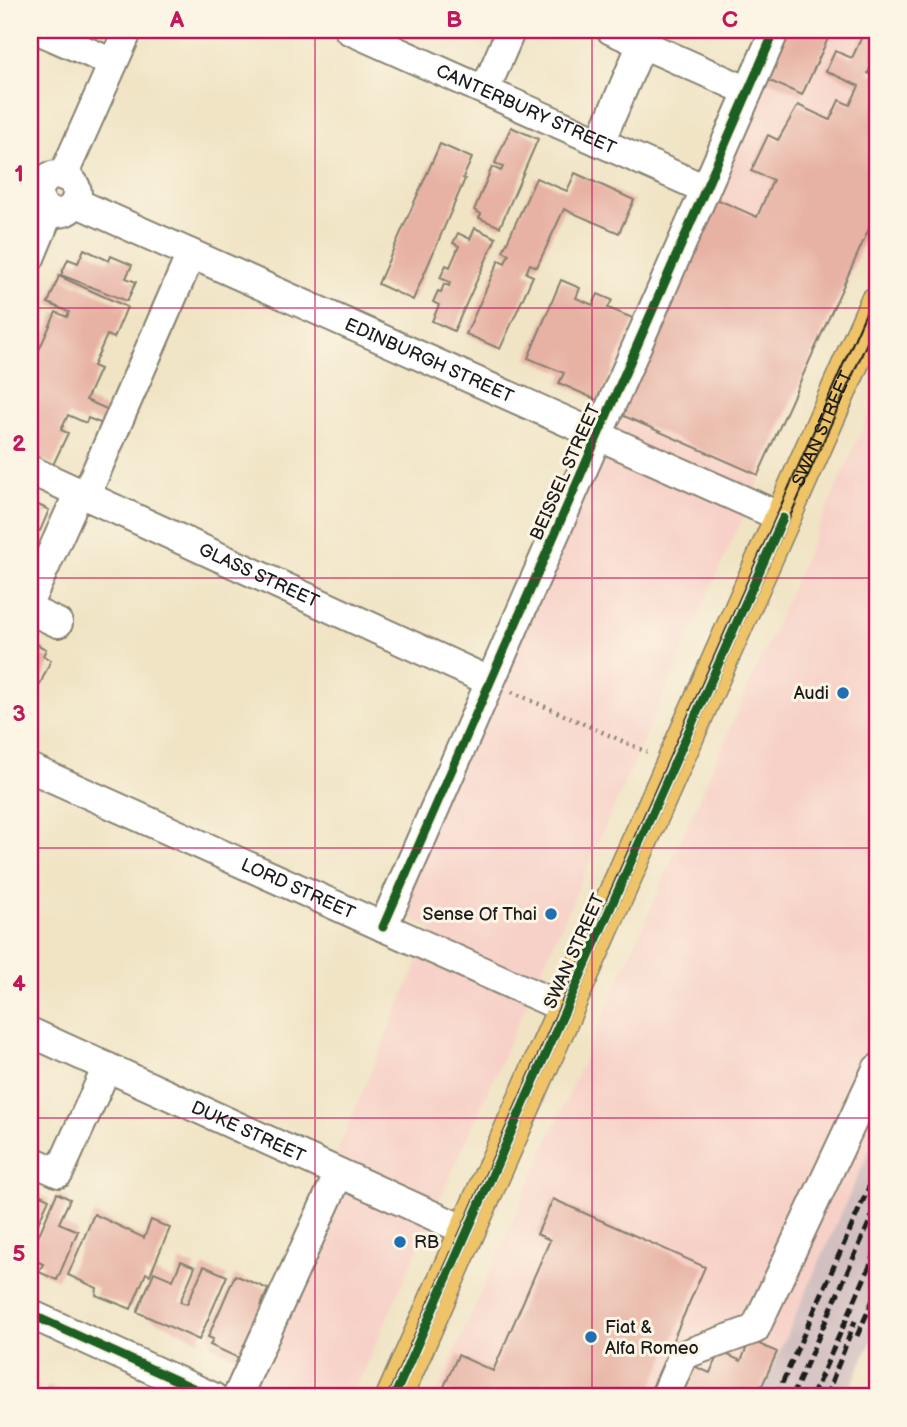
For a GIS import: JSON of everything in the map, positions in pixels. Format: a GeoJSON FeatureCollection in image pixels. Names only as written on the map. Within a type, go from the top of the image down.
{"type":"FeatureCollection","features":[{"type":"Feature","properties":{"kind":"main road","name":"SWAN STREET"},"geometry":{"type":"LineString","coordinates":[[394,1397],[877,304]]}},
{"type":"Feature","properties":{"kind":"street"},"geometry":{"type":"LineString","coordinates":[[38,30],[113,63]]}},
{"type":"Feature","properties":{"kind":"street"},"geometry":{"type":"LineString","coordinates":[[30,258],[51,192],[128,30]]}},
{"type":"Feature","properties":{"kind":"street","name":"CANTERBURY STREET"},"geometry":{"type":"LineString","coordinates":[[349,30],[385,37],[485,90],[705,189]]}},
{"type":"Feature","properties":{"kind":"street"},"geometry":{"type":"LineString","coordinates":[[485,90],[511,30]]}},
{"type":"Feature","properties":{"kind":"street"},"geometry":{"type":"LineString","coordinates":[[611,30],[748,90]]}},
{"type":"Feature","properties":{"kind":"street","name":"BEISSEL STREET"},"geometry":{"type":"LineString","coordinates":[[383,927],[775,30]]}},
{"type":"Feature","properties":{"kind":"street"},"geometry":{"type":"LineString","coordinates":[[600,142],[642,44]]}},
{"type":"Feature","properties":{"kind":"street","name":"EDINBURGH STREET"},"geometry":{"type":"LineString","coordinates":[[51,192],[783,518]]}},
{"type":"Feature","properties":{"kind":"street"},"geometry":{"type":"LineString","coordinates":[[30,600],[83,494],[191,254]]}},
{"type":"Feature","properties":{"kind":"street","name":"GLASS STREET"},"geometry":{"type":"LineString","coordinates":[[30,470],[489,681]]}},
{"type":"Feature","properties":{"kind":"street"},"geometry":{"type":"LineString","coordinates":[[30,610],[58,624]]}},
{"type":"Feature","properties":{"kind":"street","name":"LORD STREET"},"geometry":{"type":"LineString","coordinates":[[30,768],[566,1009]]}},
{"type":"Feature","properties":{"kind":"street","name":"DUKE STREET"},"geometry":{"type":"LineString","coordinates":[[30,1032],[467,1231]]}},
{"type":"Feature","properties":{"kind":"street"},"geometry":{"type":"LineString","coordinates":[[30,1160],[59,1173],[107,1067]]}},
{"type":"Feature","properties":{"kind":"street"},"geometry":{"type":"LineString","coordinates":[[665,1397],[684,1355],[755,1329],[877,1069]]}},
{"type":"Feature","properties":{"kind":"street"},"geometry":{"type":"LineString","coordinates":[[237,1397],[339,1173]]}},
{"type":"Feature","properties":{"kind":"street"},"geometry":{"type":"LineString","coordinates":[[30,1314],[213,1397]]}},
{"type":"Feature","properties":{"kind":"path"},"geometry":{"type":"LineString","coordinates":[[489,681],[674,765]]}},
{"type":"Feature","properties":{"kind":"shaded area"},"geometry":{"type":"Polygon","coordinates":[[[764,30],[877,30],[877,215],[352,1397],[283,1397],[240,1378],[432,929],[381,903],[764,30]]]}},
{"type":"Feature","properties":{"kind":"shaded area"},"geometry":{"type":"Polygon","coordinates":[[[877,395],[877,1052],[868,1073],[877,1078],[877,1133],[759,1397],[435,1397],[877,395]]]}},
{"type":"Feature","properties":{"kind":"shaded area"},"geometry":{"type":"Polygon","coordinates":[[[877,1133],[877,1329],[846,1397],[759,1397],[877,1133]]]}},
{"type":"Feature","properties":{"kind":"building"},"geometry":{"type":"Polygon","coordinates":[[[784,30],[832,30],[802,95],[763,78],[784,30]]]}},
{"type":"Feature","properties":{"kind":"building"},"geometry":{"type":"Polygon","coordinates":[[[865,30],[877,30],[877,70],[871,67],[868,73],[877,77],[877,211],[758,475],[617,413],[712,197],[757,217],[773,180],[751,171],[768,135],[778,140],[798,105],[830,120],[839,100],[850,105],[859,86],[826,71],[835,51],[852,58],[865,30]]]}},
{"type":"Feature","properties":{"kind":"building"},"geometry":{"type":"Polygon","coordinates":[[[511,127],[538,139],[500,227],[479,218],[481,214],[474,210],[492,167],[501,171],[503,167],[495,163],[511,127]]]}},
{"type":"Feature","properties":{"kind":"building"},"geometry":{"type":"Polygon","coordinates":[[[440,144],[472,158],[413,300],[378,284],[440,144]]]}},
{"type":"Feature","properties":{"kind":"building"},"geometry":{"type":"Polygon","coordinates":[[[575,173],[634,200],[619,233],[564,209],[537,267],[530,264],[526,273],[533,276],[500,349],[466,334],[499,260],[505,263],[509,254],[503,251],[536,178],[567,191],[575,173]]]}},
{"type":"Feature","properties":{"kind":"building"},"geometry":{"type":"Polygon","coordinates":[[[475,228],[496,238],[454,331],[432,321],[439,305],[433,302],[444,284],[449,286],[450,282],[440,278],[446,265],[450,267],[459,246],[453,243],[458,233],[470,239],[475,228]]]}},
{"type":"Feature","properties":{"kind":"building"},"geometry":{"type":"Polygon","coordinates":[[[84,249],[109,261],[111,256],[132,265],[126,278],[136,282],[127,301],[61,275],[68,259],[78,263],[84,249]]]}},
{"type":"Feature","properties":{"kind":"building"},"geometry":{"type":"Polygon","coordinates":[[[59,276],[127,307],[114,338],[107,335],[93,366],[100,369],[86,400],[116,413],[110,427],[88,418],[86,423],[68,415],[61,430],[68,433],[53,465],[30,454],[30,370],[56,312],[67,317],[69,312],[48,303],[59,276]]]}},
{"type":"Feature","properties":{"kind":"building"},"geometry":{"type":"Polygon","coordinates":[[[561,280],[580,288],[576,298],[593,305],[598,294],[612,300],[608,308],[635,319],[599,401],[559,383],[564,373],[528,358],[561,280]]]}},
{"type":"Feature","properties":{"kind":"building"},"geometry":{"type":"Polygon","coordinates":[[[30,501],[49,510],[40,531],[30,527],[30,501]]]}},
{"type":"Feature","properties":{"kind":"building"},"geometry":{"type":"Polygon","coordinates":[[[30,641],[46,649],[43,656],[51,660],[30,706],[30,641]]]}},
{"type":"Feature","properties":{"kind":"building"},"geometry":{"type":"Polygon","coordinates":[[[30,1190],[49,1199],[30,1241],[30,1190]]]}},
{"type":"Feature","properties":{"kind":"building"},"geometry":{"type":"Polygon","coordinates":[[[57,1193],[70,1199],[59,1223],[78,1231],[57,1280],[39,1272],[43,1264],[30,1258],[30,1255],[57,1193]]]}},
{"type":"Feature","properties":{"kind":"building","name":"Fiat & Alfa Romeo"},"geometry":{"type":"Polygon","coordinates":[[[553,1199],[705,1267],[648,1397],[461,1397],[443,1389],[458,1355],[493,1371],[550,1240],[537,1234],[553,1199]]]}},
{"type":"Feature","properties":{"kind":"building"},"geometry":{"type":"Polygon","coordinates":[[[94,1214],[144,1238],[151,1220],[170,1228],[150,1275],[146,1273],[131,1309],[96,1295],[97,1288],[68,1275],[94,1214]]]}},
{"type":"Feature","properties":{"kind":"building"},"geometry":{"type":"Polygon","coordinates":[[[181,1261],[195,1267],[180,1302],[187,1304],[204,1266],[227,1276],[199,1340],[137,1312],[154,1272],[173,1280],[181,1261]]]}},
{"type":"Feature","properties":{"kind":"building"},"geometry":{"type":"Polygon","coordinates":[[[235,1275],[268,1289],[261,1306],[266,1308],[243,1360],[210,1345],[213,1339],[208,1337],[235,1275]]]}},
{"type":"Feature","properties":{"kind":"building"},"geometry":{"type":"Polygon","coordinates":[[[750,1340],[777,1352],[757,1397],[675,1397],[689,1364],[710,1373],[719,1351],[741,1361],[750,1340]]]}},
{"type":"Feature","properties":{"kind":"building"},"geometry":{"type":"Polygon","coordinates":[[[48,1386],[73,1397],[43,1397],[48,1386]]]}},
{"type":"Feature","properties":{"kind":"tram line"},"geometry":{"type":"LineString","coordinates":[[387,1397],[877,288]]}},
{"type":"Feature","properties":{"kind":"tram line"},"geometry":{"type":"LineString","coordinates":[[400,1397],[877,320]]}},
{"type":"Feature","properties":{"kind":"railway"},"geometry":{"type":"LineString","coordinates":[[776,1397],[877,1169]]}},
{"type":"Feature","properties":{"kind":"railway"},"geometry":{"type":"LineString","coordinates":[[792,1397],[877,1205]]}},
{"type":"Feature","properties":{"kind":"railway"},"geometry":{"type":"LineString","coordinates":[[812,1397],[877,1250]]}},
{"type":"Feature","properties":{"kind":"railway"},"geometry":{"type":"LineString","coordinates":[[857,1336],[877,1291]]}},
{"type":"Feature","properties":{"kind":"railway"},"geometry":{"type":"LineString","coordinates":[[826,1397],[855,1321]]}},
{"type":"Feature","properties":{"kind":"cycle path"},"geometry":{"type":"LineString","coordinates":[[383,927],[775,30]]}},
{"type":"Feature","properties":{"kind":"cycle path"},"geometry":{"type":"LineString","coordinates":[[394,1397],[783,518]]}},
{"type":"Feature","properties":{"kind":"cycle path"},"geometry":{"type":"LineString","coordinates":[[30,1314],[213,1397]]}},
{"type":"Feature","properties":{"kind":"place","name":"Audi"},"geometry":{"type":"Point","coordinates":[843,693]}},
{"type":"Feature","properties":{"kind":"place","name":"Sense Of Thai"},"geometry":{"type":"Point","coordinates":[551,914]}},
{"type":"Feature","properties":{"kind":"place","name":"RB"},"geometry":{"type":"Point","coordinates":[400,1242]}},
{"type":"Feature","properties":{"kind":"place","name":"Fiat & Alfa Romeo"},"geometry":{"type":"Point","coordinates":[591,1337]}}]}
